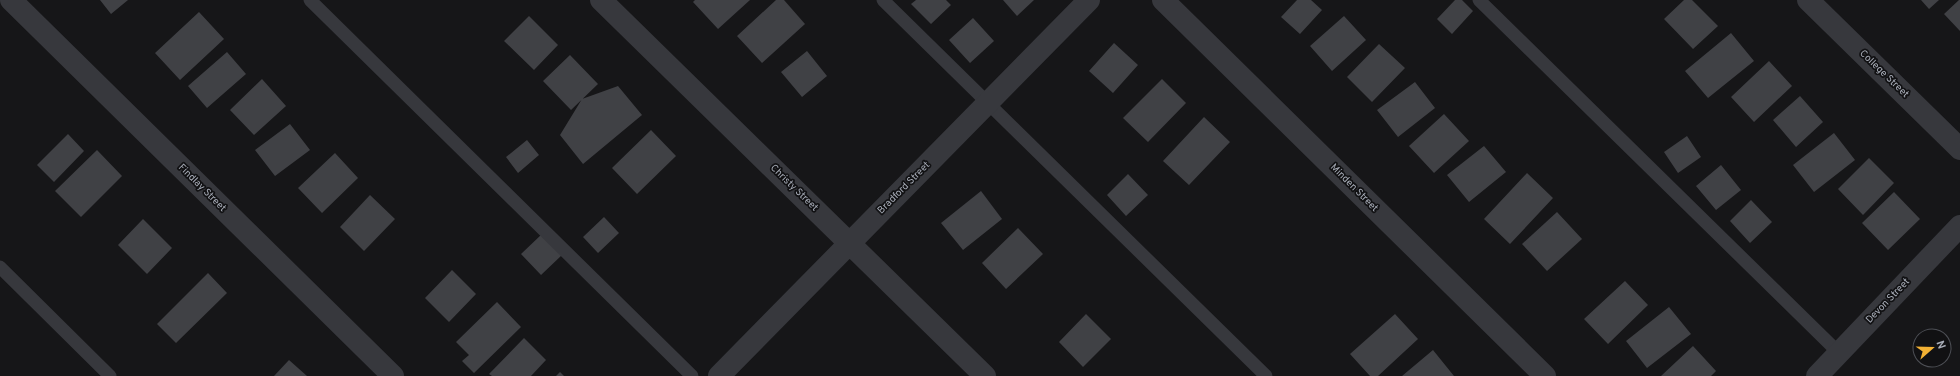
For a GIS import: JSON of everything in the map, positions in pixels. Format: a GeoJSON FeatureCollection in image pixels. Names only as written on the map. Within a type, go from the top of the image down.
{"type":"FeatureCollection","features":[{"type":"Feature","properties":{"kind":"street","name":"Findlay Street"},"geometry":{"type":"LineString","coordinates":[[11,0],[393,376]]}},
{"type":"Feature","properties":{"kind":"street","name":"Christy Street"},"geometry":{"type":"LineString","coordinates":[[601,0],[850,242],[985,376]]}},
{"type":"Feature","properties":{"kind":"street","name":"Bradford Street"},"geometry":{"type":"LineString","coordinates":[[718,376],[1089,0]]}},
{"type":"Feature","properties":{"kind":"street","name":"Minden Street"},"geometry":{"type":"LineString","coordinates":[[1163,0],[1545,376]]}},
{"type":"Feature","properties":{"kind":"street","name":"College Street"},"geometry":{"type":"LineString","coordinates":[[1808,0],[1960,149]]}},
{"type":"Feature","properties":{"kind":"street","name":"Devon Street"},"geometry":{"type":"LineString","coordinates":[[1817,376],[1960,226]]}},
{"type":"Feature","properties":{"kind":"lane"},"geometry":{"type":"LineString","coordinates":[[310,0],[692,376]]}},
{"type":"Feature","properties":{"kind":"lane"},"geometry":{"type":"LineString","coordinates":[[883,0],[1266,376]]}},
{"type":"Feature","properties":{"kind":"lane"},"geometry":{"type":"LineString","coordinates":[[1479,0],[1839,353]]}},
{"type":"Feature","properties":{"kind":"lane"},"geometry":{"type":"LineString","coordinates":[[0,267],[110,376]]}},
{"type":"Feature","properties":{"kind":"building"},"geometry":{"type":"Polygon","coordinates":[[[100,0],[128,0],[111,14],[100,0]]]}},
{"type":"Feature","properties":{"kind":"building"},"geometry":{"type":"Polygon","coordinates":[[[695,0],[750,0],[718,29],[693,2],[695,0]]]}},
{"type":"Feature","properties":{"kind":"building"},"geometry":{"type":"Polygon","coordinates":[[[776,0],[784,0],[805,24],[762,63],[737,36],[776,0]]]}},
{"type":"Feature","properties":{"kind":"building"},"geometry":{"type":"Polygon","coordinates":[[[916,0],[946,0],[951,5],[931,24],[911,4],[916,0]]]}},
{"type":"Feature","properties":{"kind":"building"},"geometry":{"type":"Polygon","coordinates":[[[1003,0],[1034,0],[1017,16],[1003,0]]]}},
{"type":"Feature","properties":{"kind":"building"},"geometry":{"type":"Polygon","coordinates":[[[1297,0],[1311,0],[1322,10],[1300,34],[1281,17],[1297,0]]]}},
{"type":"Feature","properties":{"kind":"building"},"geometry":{"type":"Polygon","coordinates":[[[1455,0],[1462,0],[1473,11],[1452,34],[1437,19],[1455,0]]]}},
{"type":"Feature","properties":{"kind":"building"},"geometry":{"type":"Polygon","coordinates":[[[1684,0],[1692,0],[1718,26],[1693,49],[1664,19],[1684,0]]]}},
{"type":"Feature","properties":{"kind":"building"},"geometry":{"type":"Polygon","coordinates":[[[1921,0],[1939,0],[1929,9],[1921,0]]]}},
{"type":"Feature","properties":{"kind":"building"},"geometry":{"type":"Polygon","coordinates":[[[1960,0],[1960,31],[1944,14],[1960,0]]]}},
{"type":"Feature","properties":{"kind":"building"},"geometry":{"type":"Polygon","coordinates":[[[199,12],[224,39],[180,80],[155,53],[199,12]]]}},
{"type":"Feature","properties":{"kind":"building"},"geometry":{"type":"Polygon","coordinates":[[[529,16],[558,45],[534,70],[504,41],[529,16]]]}},
{"type":"Feature","properties":{"kind":"building"},"geometry":{"type":"Polygon","coordinates":[[[1344,16],[1366,40],[1332,71],[1310,46],[1344,16]]]}},
{"type":"Feature","properties":{"kind":"building"},"geometry":{"type":"Polygon","coordinates":[[[973,18],[994,41],[970,63],[949,40],[973,18]]]}},
{"type":"Feature","properties":{"kind":"building"},"geometry":{"type":"Polygon","coordinates":[[[1731,33],[1754,61],[1708,98],[1685,71],[1731,33]]]}},
{"type":"Feature","properties":{"kind":"building"},"geometry":{"type":"Polygon","coordinates":[[[1114,43],[1138,65],[1113,93],[1089,71],[1114,43]]]}},
{"type":"Feature","properties":{"kind":"building"},"geometry":{"type":"Polygon","coordinates":[[[1379,44],[1405,68],[1372,102],[1347,77],[1379,44]]]}},
{"type":"Feature","properties":{"kind":"building"},"geometry":{"type":"Polygon","coordinates":[[[807,51],[827,76],[802,97],[781,72],[807,51]]]}},
{"type":"Feature","properties":{"kind":"building"},"geometry":{"type":"Polygon","coordinates":[[[227,52],[246,74],[207,108],[188,86],[227,52]]]}},
{"type":"Feature","properties":{"kind":"building"},"geometry":{"type":"Polygon","coordinates":[[[570,55],[598,84],[571,110],[543,81],[570,55]]]}},
{"type":"Feature","properties":{"kind":"building"},"geometry":{"type":"Polygon","coordinates":[[[1769,61],[1792,86],[1754,122],[1731,97],[1769,61]]]}},
{"type":"Feature","properties":{"kind":"building"},"geometry":{"type":"Polygon","coordinates":[[[262,79],[286,106],[254,135],[230,110],[262,79]]]}},
{"type":"Feature","properties":{"kind":"building"},"geometry":{"type":"Polygon","coordinates":[[[1162,79],[1186,103],[1148,142],[1123,118],[1162,79]]]}},
{"type":"Feature","properties":{"kind":"building"},"geometry":{"type":"Polygon","coordinates":[[[1415,82],[1435,108],[1398,137],[1377,110],[1415,82]]]}},
{"type":"Feature","properties":{"kind":"building"},"geometry":{"type":"Polygon","coordinates":[[[618,86],[642,115],[583,164],[560,135],[582,99],[618,86]]]}},
{"type":"Feature","properties":{"kind":"building"},"geometry":{"type":"Polygon","coordinates":[[[1800,96],[1823,122],[1796,147],[1773,120],[1800,96]]]}},
{"type":"Feature","properties":{"kind":"building"},"geometry":{"type":"Polygon","coordinates":[[[1444,114],[1469,141],[1434,173],[1409,146],[1444,114]]]}},
{"type":"Feature","properties":{"kind":"building"},"geometry":{"type":"Polygon","coordinates":[[[1204,117],[1230,142],[1189,185],[1163,161],[1204,117]]]}},
{"type":"Feature","properties":{"kind":"building"},"geometry":{"type":"Polygon","coordinates":[[[290,124],[310,150],[275,176],[255,150],[290,124]]]}},
{"type":"Feature","properties":{"kind":"building"},"geometry":{"type":"Polygon","coordinates":[[[651,130],[676,156],[637,194],[612,168],[651,130]]]}},
{"type":"Feature","properties":{"kind":"building"},"geometry":{"type":"Polygon","coordinates":[[[1834,133],[1855,160],[1814,192],[1793,165],[1834,133]]]}},
{"type":"Feature","properties":{"kind":"building"},"geometry":{"type":"Polygon","coordinates":[[[68,134],[84,151],[54,182],[37,165],[68,134]]]}},
{"type":"Feature","properties":{"kind":"building"},"geometry":{"type":"Polygon","coordinates":[[[1687,136],[1701,157],[1678,173],[1664,152],[1687,136]]]}},
{"type":"Feature","properties":{"kind":"building"},"geometry":{"type":"Polygon","coordinates":[[[527,140],[539,155],[518,173],[506,157],[527,140]]]}},
{"type":"Feature","properties":{"kind":"building"},"geometry":{"type":"Polygon","coordinates":[[[1484,146],[1506,172],[1469,202],[1447,175],[1484,146]]]}},
{"type":"Feature","properties":{"kind":"building"},"geometry":{"type":"Polygon","coordinates":[[[97,150],[122,176],[81,217],[55,191],[97,150]]]}},
{"type":"Feature","properties":{"kind":"building"},"geometry":{"type":"Polygon","coordinates":[[[335,153],[358,178],[322,213],[298,188],[335,153]]]}},
{"type":"Feature","properties":{"kind":"building"},"geometry":{"type":"Polygon","coordinates":[[[1869,158],[1894,183],[1863,215],[1838,189],[1869,158]]]}},
{"type":"Feature","properties":{"kind":"building"},"geometry":{"type":"Polygon","coordinates":[[[1721,165],[1741,190],[1716,210],[1696,186],[1721,165]]]}},
{"type":"Feature","properties":{"kind":"building"},"geometry":{"type":"Polygon","coordinates":[[[1527,173],[1553,198],[1510,244],[1484,219],[1527,173]]]}},
{"type":"Feature","properties":{"kind":"building"},"geometry":{"type":"Polygon","coordinates":[[[1128,174],[1148,195],[1126,216],[1107,195],[1128,174]]]}},
{"type":"Feature","properties":{"kind":"building"},"geometry":{"type":"Polygon","coordinates":[[[981,191],[1002,219],[963,250],[941,223],[981,191]]]}},
{"type":"Feature","properties":{"kind":"building"},"geometry":{"type":"Polygon","coordinates":[[[1894,192],[1920,219],[1888,250],[1862,223],[1894,192]]]}},
{"type":"Feature","properties":{"kind":"building"},"geometry":{"type":"Polygon","coordinates":[[[370,195],[395,219],[364,251],[340,227],[370,195]]]}},
{"type":"Feature","properties":{"kind":"building"},"geometry":{"type":"Polygon","coordinates":[[[1751,200],[1772,222],[1750,243],[1730,221],[1751,200]]]}},
{"type":"Feature","properties":{"kind":"building"},"geometry":{"type":"Polygon","coordinates":[[[1557,212],[1582,239],[1547,271],[1522,244],[1557,212]]]}},
{"type":"Feature","properties":{"kind":"building"},"geometry":{"type":"Polygon","coordinates":[[[604,217],[619,233],[598,253],[583,237],[604,217]]]}},
{"type":"Feature","properties":{"kind":"building"},"geometry":{"type":"Polygon","coordinates":[[[143,219],[172,248],[147,274],[118,245],[143,219]]]}},
{"type":"Feature","properties":{"kind":"building"},"geometry":{"type":"Polygon","coordinates":[[[1018,228],[1043,254],[1006,289],[982,263],[1018,228]]]}},
{"type":"Feature","properties":{"kind":"building"},"geometry":{"type":"Polygon","coordinates":[[[542,234],[562,255],[541,275],[521,254],[542,234]]]}},
{"type":"Feature","properties":{"kind":"building"},"geometry":{"type":"Polygon","coordinates":[[[452,270],[476,294],[449,322],[425,298],[452,270]]]}},
{"type":"Feature","properties":{"kind":"building"},"geometry":{"type":"Polygon","coordinates":[[[208,273],[227,293],[176,343],[157,324],[208,273]]]}},
{"type":"Feature","properties":{"kind":"building"},"geometry":{"type":"Polygon","coordinates":[[[1625,281],[1648,305],[1608,344],[1584,319],[1625,281]]]}},
{"type":"Feature","properties":{"kind":"building"},"geometry":{"type":"Polygon","coordinates":[[[497,302],[521,327],[474,373],[462,361],[469,355],[456,342],[497,302]]]}},
{"type":"Feature","properties":{"kind":"building"},"geometry":{"type":"Polygon","coordinates":[[[1669,307],[1691,334],[1647,368],[1626,341],[1669,307]]]}},
{"type":"Feature","properties":{"kind":"building"},"geometry":{"type":"Polygon","coordinates":[[[1086,314],[1111,339],[1083,367],[1059,342],[1086,314]]]}},
{"type":"Feature","properties":{"kind":"building"},"geometry":{"type":"Polygon","coordinates":[[[1395,314],[1418,339],[1378,376],[1370,376],[1350,354],[1395,314]]]}},
{"type":"Feature","properties":{"kind":"building"},"geometry":{"type":"Polygon","coordinates":[[[524,338],[546,360],[531,376],[492,376],[489,374],[524,338]]]}},
{"type":"Feature","properties":{"kind":"building"},"geometry":{"type":"Polygon","coordinates":[[[1693,346],[1716,371],[1711,376],[1661,376],[1693,346]]]}},
{"type":"Feature","properties":{"kind":"building"},"geometry":{"type":"Polygon","coordinates":[[[1433,350],[1454,376],[1402,376],[1433,350]]]}},
{"type":"Feature","properties":{"kind":"building"},"geometry":{"type":"Polygon","coordinates":[[[289,360],[307,376],[274,376],[289,360]]]}},
{"type":"Feature","properties":{"kind":"building"},"geometry":{"type":"Polygon","coordinates":[[[560,372],[564,376],[556,376],[560,372]]]}}]}
